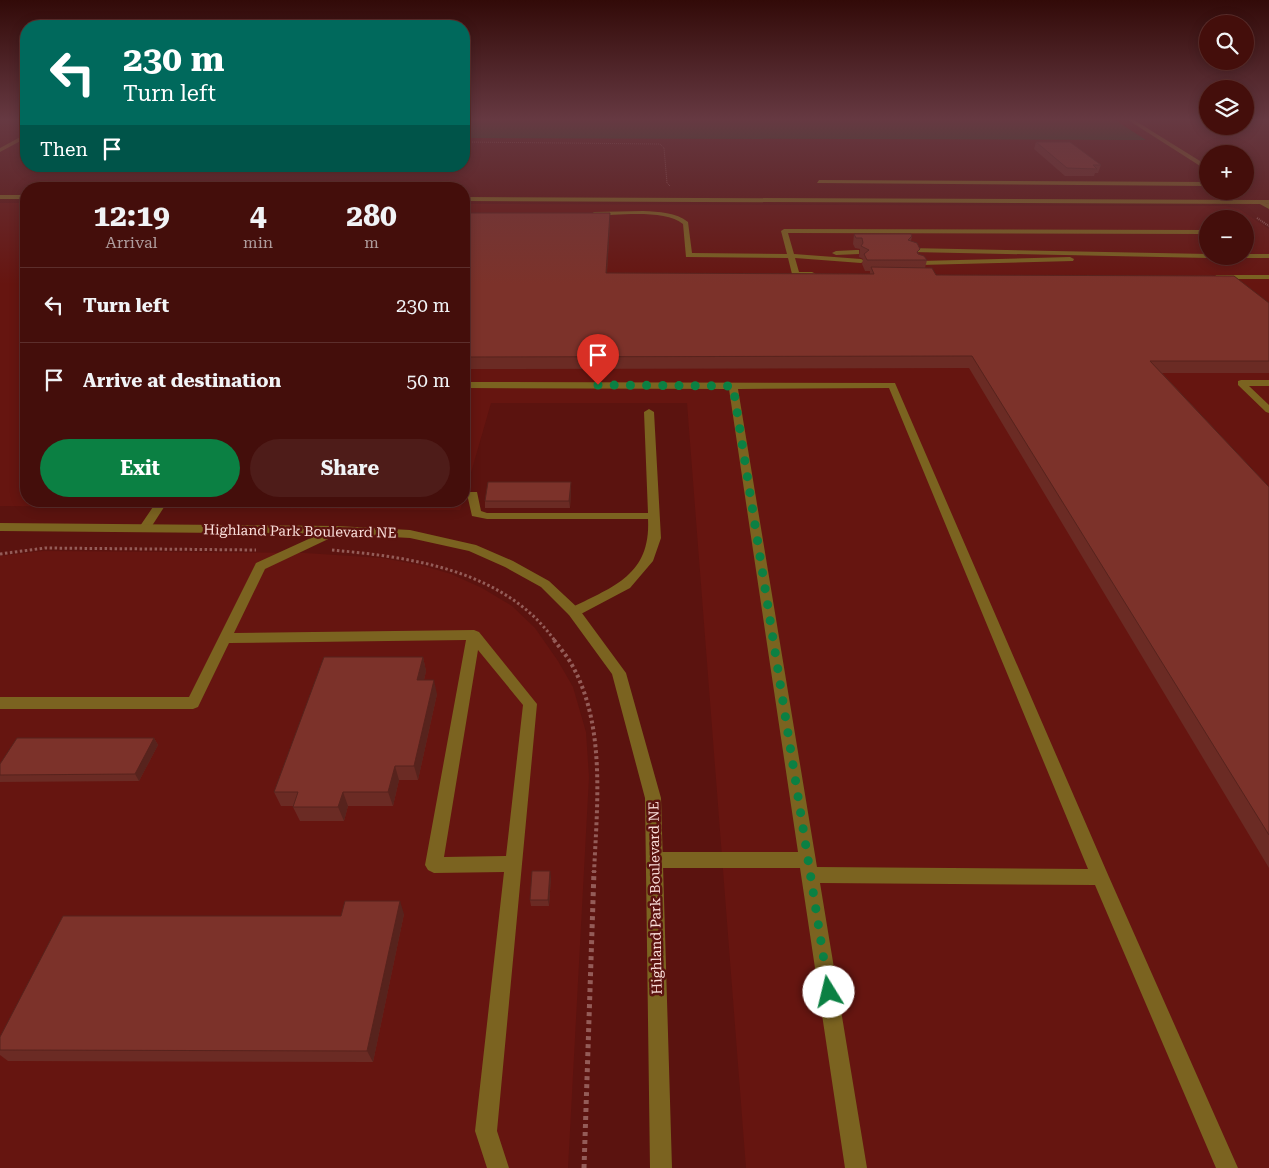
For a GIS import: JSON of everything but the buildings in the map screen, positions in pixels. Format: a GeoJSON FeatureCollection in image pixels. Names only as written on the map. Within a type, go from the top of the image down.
{"type":"FeatureCollection","features":[{"type":"Feature","properties":{"kind":"street"},"geometry":{"type":"LineString","coordinates":[[819,182],[1199,184]]}},
{"type":"Feature","properties":{"kind":"street"},"geometry":{"type":"LineString","coordinates":[[0,197],[20,197]]}},
{"type":"Feature","properties":{"kind":"street"},"geometry":{"type":"LineString","coordinates":[[1254,198],[1269,208]]}},
{"type":"Feature","properties":{"kind":"street"},"geometry":{"type":"LineString","coordinates":[[470,199],[1269,202]]}},
{"type":"Feature","properties":{"kind":"street"},"geometry":{"type":"LineString","coordinates":[[589,214],[660,214],[681,218],[686,223],[689,256],[791,256],[856,252]]}},
{"type":"Feature","properties":{"kind":"street"},"geometry":{"type":"LineString","coordinates":[[826,274],[796,274],[784,231],[1199,232]]}},
{"type":"Feature","properties":{"kind":"street"},"geometry":{"type":"LineString","coordinates":[[912,250],[1046,251],[1199,256]]}},
{"type":"Feature","properties":{"kind":"street"},"geometry":{"type":"LineString","coordinates":[[920,263],[1044,261],[1127,255]]}},
{"type":"Feature","properties":{"kind":"street"},"geometry":{"type":"LineString","coordinates":[[791,256],[861,261]]}},
{"type":"Feature","properties":{"kind":"street"},"geometry":{"type":"LineString","coordinates":[[1254,256],[1269,256]]}},
{"type":"Feature","properties":{"kind":"street"},"geometry":{"type":"LineString","coordinates":[[1210,277],[1269,277]]}},
{"type":"Feature","properties":{"kind":"street"},"geometry":{"type":"LineString","coordinates":[[1269,383],[1241,383],[1269,410]]}},
{"type":"Feature","properties":{"kind":"street"},"geometry":{"type":"LineString","coordinates":[[470,385],[892,385],[1100,877],[1227,1168]]}},
{"type":"Feature","properties":{"kind":"street"},"geometry":{"type":"LineString","coordinates":[[733,386],[856,1168]]}},
{"type":"Feature","properties":{"kind":"street"},"geometry":{"type":"LineString","coordinates":[[574,612],[626,585],[646,561],[655,538],[649,412]]}},
{"type":"Feature","properties":{"kind":"street"},"geometry":{"type":"LineString","coordinates":[[473,494],[476,514],[487,516],[654,516]]}},
{"type":"Feature","properties":{"kind":"street"},"geometry":{"type":"LineString","coordinates":[[144,529],[159,507]]}},
{"type":"Feature","properties":{"kind":"street","name":"Highland Park Boulevard NE"},"geometry":{"type":"LineString","coordinates":[[0,527],[337,530],[410,534],[472,548],[509,564],[545,584],[574,612],[620,673],[653,798],[661,1168]]}},
{"type":"Feature","properties":{"kind":"street"},"geometry":{"type":"LineString","coordinates":[[0,703],[193,703],[260,566],[337,530]]}},
{"type":"Feature","properties":{"kind":"street"},"geometry":{"type":"LineString","coordinates":[[225,638],[474,635]]}},
{"type":"Feature","properties":{"kind":"street"},"geometry":{"type":"LineString","coordinates":[[474,635],[530,704],[486,1131],[498,1168]]}},
{"type":"Feature","properties":{"kind":"street"},"geometry":{"type":"LineString","coordinates":[[474,635],[434,865],[514,864]]}},
{"type":"Feature","properties":{"kind":"street"},"geometry":{"type":"LineString","coordinates":[[654,860],[1100,877]]}},
{"type":"Feature","properties":{"kind":"path"},"geometry":{"type":"LineString","coordinates":[[0,554],[45,548],[258,550]]}},
{"type":"Feature","properties":{"kind":"shaded area"},"geometry":{"type":"Polygon","coordinates":[[[0,203],[20,203],[20,506],[0,506],[0,203]]]}},
{"type":"Feature","properties":{"kind":"shaded area"},"geometry":{"type":"Polygon","coordinates":[[[470,204],[1226,206],[1240,210],[1199,210],[1199,265],[1254,265],[1254,219],[1269,229],[1269,1168],[746,1168],[687,403],[491,403],[470,476],[470,204]]]}},
{"type":"Feature","properties":{"kind":"shaded area"},"geometry":{"type":"Polygon","coordinates":[[[115,507],[461,507],[460,510],[115,507]]]}},
{"type":"Feature","properties":{"kind":"shaded area"},"geometry":{"type":"Polygon","coordinates":[[[43,551],[305,553],[382,558],[420,565],[451,574],[482,588],[512,606],[535,628],[573,687],[586,732],[589,777],[568,1168],[0,1168],[0,556],[43,551]]]}},
{"type":"Feature","properties":{"kind":"route"},"geometry":{"type":"LineString","coordinates":[[598,385],[733,386],[829,992]]}}]}
